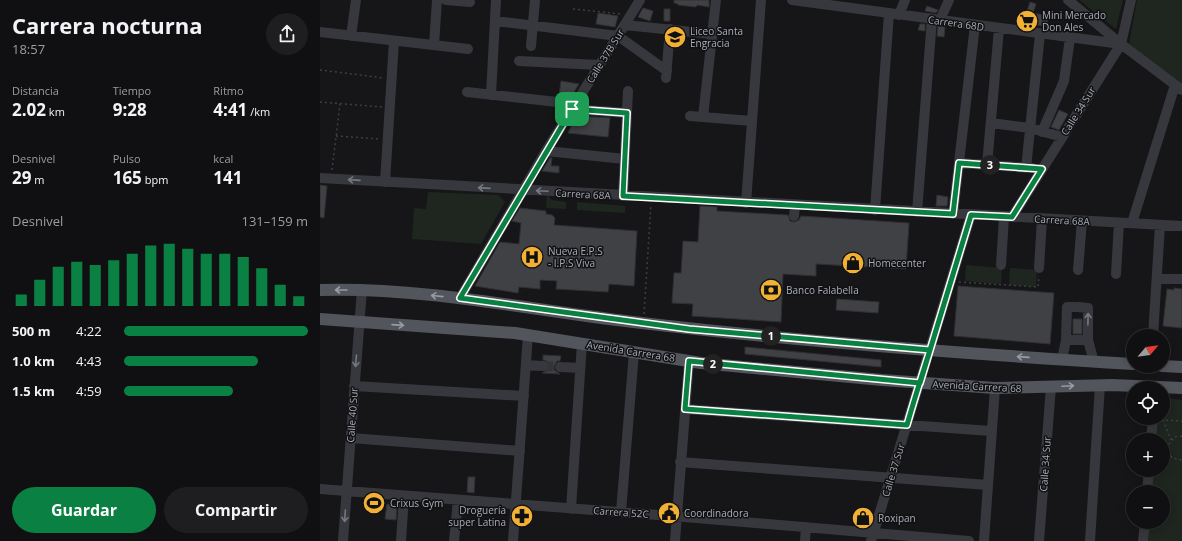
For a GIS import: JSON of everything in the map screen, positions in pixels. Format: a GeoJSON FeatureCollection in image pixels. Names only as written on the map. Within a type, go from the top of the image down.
{"type":"FeatureCollection","features":[{"type":"Feature","properties":{"kind":"main road"},"geometry":{"type":"LineString","coordinates":[[320,290],[362,290],[460,298],[689,329],[930,350],[1126,364]]}},
{"type":"Feature","properties":{"kind":"main road","name":"Avenida Carrera 68"},"geometry":{"type":"LineString","coordinates":[[320,319],[528,335],[689,361],[920,383],[995,388],[1100,385],[1126,386]]}},
{"type":"Feature","properties":{"kind":"main road"},"geometry":{"type":"LineString","coordinates":[[1170,366],[1182,367]]}},
{"type":"Feature","properties":{"kind":"main road","name":"Avenida Carrera 68"},"geometry":{"type":"LineString","coordinates":[[1170,388],[1182,388]]}},
{"type":"Feature","properties":{"kind":"street"},"geometry":{"type":"LineString","coordinates":[[351,36],[356,0]]}},
{"type":"Feature","properties":{"kind":"street"},"geometry":{"type":"LineString","coordinates":[[434,45],[437,0]]}},
{"type":"Feature","properties":{"kind":"street"},"geometry":{"type":"LineString","coordinates":[[446,0],[470,2]]}},
{"type":"Feature","properties":{"kind":"street"},"geometry":{"type":"LineString","coordinates":[[491,95],[496,0]]}},
{"type":"Feature","properties":{"kind":"street"},"geometry":{"type":"LineString","coordinates":[[531,46],[535,0]]}},
{"type":"Feature","properties":{"kind":"street","name":"Calle 37B Sur"},"geometry":{"type":"LineString","coordinates":[[460,298],[546,151],[640,0]]}},
{"type":"Feature","properties":{"kind":"street"},"geometry":{"type":"LineString","coordinates":[[703,117],[716,0]]}},
{"type":"Feature","properties":{"kind":"street"},"geometry":{"type":"LineString","coordinates":[[746,202],[761,0]]}},
{"type":"Feature","properties":{"kind":"street","name":"Carrera 68D"},"geometry":{"type":"LineString","coordinates":[[792,0],[831,3],[894,14],[999,29],[1121,44]]}},
{"type":"Feature","properties":{"kind":"street"},"geometry":{"type":"LineString","coordinates":[[875,210],[894,14],[905,0]]}},
{"type":"Feature","properties":{"kind":"street"},"geometry":{"type":"LineString","coordinates":[[917,212],[936,20],[949,0]]}},
{"type":"Feature","properties":{"kind":"street"},"geometry":{"type":"LineString","coordinates":[[1068,0],[1121,44],[1178,88],[1132,223]]}},
{"type":"Feature","properties":{"kind":"street","name":"Calle 34 Sur"},"geometry":{"type":"LineString","coordinates":[[1008,217],[1042,169],[1121,44],[1131,0]]}},
{"type":"Feature","properties":{"kind":"street"},"geometry":{"type":"LineString","coordinates":[[495,21],[618,36],[666,74],[670,29]]}},
{"type":"Feature","properties":{"kind":"street"},"geometry":{"type":"LineString","coordinates":[[625,24],[712,34]]}},
{"type":"Feature","properties":{"kind":"street"},"geometry":{"type":"LineString","coordinates":[[953,214],[975,25]]}},
{"type":"Feature","properties":{"kind":"street"},"geometry":{"type":"LineString","coordinates":[[987,165],[999,29]]}},
{"type":"Feature","properties":{"kind":"street"},"geometry":{"type":"LineString","coordinates":[[320,32],[468,49]]}},
{"type":"Feature","properties":{"kind":"street"},"geometry":{"type":"LineString","coordinates":[[1026,168],[1040,34]]}},
{"type":"Feature","properties":{"kind":"street"},"geometry":{"type":"LineString","coordinates":[[1042,132],[1064,81],[1070,38]]}},
{"type":"Feature","properties":{"kind":"street"},"geometry":{"type":"LineString","coordinates":[[385,182],[394,41]]}},
{"type":"Feature","properties":{"kind":"street"},"geometry":{"type":"LineString","coordinates":[[519,61],[600,65]]}},
{"type":"Feature","properties":{"kind":"street"},"geometry":{"type":"LineString","coordinates":[[623,196],[628,91]]}},
{"type":"Feature","properties":{"kind":"street"},"geometry":{"type":"LineString","coordinates":[[467,92],[627,113]]}},
{"type":"Feature","properties":{"kind":"street"},"geometry":{"type":"LineString","coordinates":[[690,116],[752,121]]}},
{"type":"Feature","properties":{"kind":"street"},"geometry":{"type":"LineString","coordinates":[[991,123],[1030,128],[1062,137]]}},
{"type":"Feature","properties":{"kind":"street"},"geometry":{"type":"LineString","coordinates":[[546,151],[625,159]]}},
{"type":"Feature","properties":{"kind":"street"},"geometry":{"type":"LineString","coordinates":[[959,163],[1042,169]]}},
{"type":"Feature","properties":{"kind":"street","name":"Carrera 68A"},"geometry":{"type":"LineString","coordinates":[[320,178],[1182,226]]}},
{"type":"Feature","properties":{"kind":"street"},"geometry":{"type":"LineString","coordinates":[[794,216],[795,205]]}},
{"type":"Feature","properties":{"kind":"street","name":"Calle 37 Sur"},"geometry":{"type":"LineString","coordinates":[[873,537],[971,215]]}},
{"type":"Feature","properties":{"kind":"street"},"geometry":{"type":"LineString","coordinates":[[1001,265],[1008,217]]}},
{"type":"Feature","properties":{"kind":"street"},"geometry":{"type":"LineString","coordinates":[[1039,268],[1042,219]]}},
{"type":"Feature","properties":{"kind":"street"},"geometry":{"type":"LineString","coordinates":[[1078,270],[1082,221]]}},
{"type":"Feature","properties":{"kind":"street"},"geometry":{"type":"LineString","coordinates":[[1116,274],[1119,223]]}},
{"type":"Feature","properties":{"kind":"street"},"geometry":{"type":"LineString","coordinates":[[1153,329],[1160,225]]}},
{"type":"Feature","properties":{"kind":"street"},"geometry":{"type":"LineString","coordinates":[[1156,278],[1182,279]]}},
{"type":"Feature","properties":{"kind":"street","name":"Calle 40 Sur"},"geometry":{"type":"LineString","coordinates":[[343,541],[362,290]]}},
{"type":"Feature","properties":{"kind":"street"},"geometry":{"type":"LineString","coordinates":[[1062,360],[1066,340],[1067,307],[1076,307],[1088,308],[1088,340],[1094,362]]}},
{"type":"Feature","properties":{"kind":"street"},"geometry":{"type":"LineString","coordinates":[[513,541],[528,335]]}},
{"type":"Feature","properties":{"kind":"street"},"geometry":{"type":"LineString","coordinates":[[1066,340],[1088,340]]}},
{"type":"Feature","properties":{"kind":"street"},"geometry":{"type":"LineString","coordinates":[[571,509],[582,343]]}},
{"type":"Feature","properties":{"kind":"street"},"geometry":{"type":"LineString","coordinates":[[621,512],[634,352]]}},
{"type":"Feature","properties":{"kind":"street"},"geometry":{"type":"LineString","coordinates":[[675,541],[689,361]]}},
{"type":"Feature","properties":{"kind":"street"},"geometry":{"type":"LineString","coordinates":[[526,365],[543,366]]}},
{"type":"Feature","properties":{"kind":"street"},"geometry":{"type":"LineString","coordinates":[[560,367],[580,368]]}},
{"type":"Feature","properties":{"kind":"street"},"geometry":{"type":"LineString","coordinates":[[1090,541],[1100,385]]}},
{"type":"Feature","properties":{"kind":"street"},"geometry":{"type":"LineString","coordinates":[[354,386],[524,396]]}},
{"type":"Feature","properties":{"kind":"street","name":"Calle 34 Sur"},"geometry":{"type":"LineString","coordinates":[[1039,541],[1051,387]]}},
{"type":"Feature","properties":{"kind":"street"},"geometry":{"type":"LineString","coordinates":[[984,541],[995,388]]}},
{"type":"Feature","properties":{"kind":"street"},"geometry":{"type":"LineString","coordinates":[[685,409],[992,431]]}},
{"type":"Feature","properties":{"kind":"street"},"geometry":{"type":"LineString","coordinates":[[350,438],[520,451]]}},
{"type":"Feature","properties":{"kind":"street"},"geometry":{"type":"LineString","coordinates":[[680,462],[988,485]]}},
{"type":"Feature","properties":{"kind":"street","name":"Carrera 52C"},"geometry":{"type":"LineString","coordinates":[[320,489],[806,526],[873,537],[969,541]]}},
{"type":"Feature","properties":{"kind":"street"},"geometry":{"type":"LineString","coordinates":[[401,541],[404,496]]}},
{"type":"Feature","properties":{"kind":"street"},"geometry":{"type":"LineString","coordinates":[[454,541],[458,500]]}},
{"type":"Feature","properties":{"kind":"street"},"geometry":{"type":"LineString","coordinates":[[805,541],[806,526]]}},
{"type":"Feature","properties":{"kind":"street"},"geometry":{"type":"LineString","coordinates":[[1143,541],[1144,529]]}},
{"type":"Feature","properties":{"kind":"path"},"geometry":{"type":"LineString","coordinates":[[574,9],[631,15]]}},
{"type":"Feature","properties":{"kind":"path"},"geometry":{"type":"LineString","coordinates":[[320,70],[392,79]]}},
{"type":"Feature","properties":{"kind":"path"},"geometry":{"type":"LineString","coordinates":[[320,102],[390,108]]}},
{"type":"Feature","properties":{"kind":"path"},"geometry":{"type":"LineString","coordinates":[[331,178],[340,104]]}},
{"type":"Feature","properties":{"kind":"path"},"geometry":{"type":"LineString","coordinates":[[336,136],[388,139]]}},
{"type":"Feature","properties":{"kind":"path"},"geometry":{"type":"LineString","coordinates":[[644,316],[651,197]]}},
{"type":"Feature","properties":{"kind":"path"},"geometry":{"type":"LineString","coordinates":[[955,282],[1038,288],[1039,268]]}},
{"type":"Feature","properties":{"kind":"path"},"geometry":{"type":"LineString","coordinates":[[1170,419],[1182,421]]}},
{"type":"Feature","properties":{"kind":"path"},"geometry":{"type":"LineString","coordinates":[[1164,425],[1171,440]]}},
{"type":"Feature","properties":{"kind":"path"},"geometry":{"type":"LineString","coordinates":[[1182,436],[1174,437],[1167,447],[1169,454],[1176,460],[1182,460]]}},
{"type":"Feature","properties":{"kind":"shaded area"},"geometry":{"type":"Polygon","coordinates":[[[1079,0],[1123,0],[1116,29],[1079,0]]]}},
{"type":"Feature","properties":{"kind":"shaded area"},"geometry":{"type":"Polygon","coordinates":[[[1137,0],[1182,0],[1182,85],[1129,44],[1137,0]]]}},
{"type":"Feature","properties":{"kind":"shaded area"},"geometry":{"type":"Polygon","coordinates":[[[428,192],[498,195],[505,202],[481,244],[412,239],[414,208],[426,209],[428,192]]]}},
{"type":"Feature","properties":{"kind":"shaded area"},"geometry":{"type":"Polygon","coordinates":[[[547,195],[552,200],[566,202],[566,209],[546,208],[547,195]]]}},
{"type":"Feature","properties":{"kind":"shaded area"},"geometry":{"type":"Polygon","coordinates":[[[577,202],[625,206],[625,213],[577,210],[577,202]]]}},
{"type":"Feature","properties":{"kind":"shaded area"},"geometry":{"type":"Polygon","coordinates":[[[966,265],[1002,268],[1001,284],[965,281],[966,265]]]}},
{"type":"Feature","properties":{"kind":"shaded area"},"geometry":{"type":"Polygon","coordinates":[[[1010,268],[1037,270],[1036,287],[1009,285],[1010,268]]]}},
{"type":"Feature","properties":{"kind":"shaded area"},"geometry":{"type":"Polygon","coordinates":[[[1170,399],[1182,400],[1182,541],[1148,541],[1149,529],[1170,529],[1170,485],[1152,485],[1153,477],[1170,477],[1170,433],[1156,433],[1157,425],[1170,425],[1170,399]]]}},
{"type":"Feature","properties":{"kind":"building"},"geometry":{"type":"Polygon","coordinates":[[[674,0],[709,0],[709,7],[697,5],[696,7],[678,5],[674,3],[674,0]]]}},
{"type":"Feature","properties":{"kind":"building"},"geometry":{"type":"Polygon","coordinates":[[[1030,2],[1036,4],[1033,13],[1049,16],[1046,27],[1023,23],[1030,2]]]}},
{"type":"Feature","properties":{"kind":"building"},"geometry":{"type":"Polygon","coordinates":[[[927,6],[938,10],[936,13],[925,11],[927,6]]]}},
{"type":"Feature","properties":{"kind":"building"},"geometry":{"type":"Polygon","coordinates":[[[643,8],[653,11],[650,21],[638,17],[643,8]]]}},
{"type":"Feature","properties":{"kind":"building"},"geometry":{"type":"Polygon","coordinates":[[[664,9],[670,9],[670,21],[664,21],[664,9]]]}},
{"type":"Feature","properties":{"kind":"building"},"geometry":{"type":"Polygon","coordinates":[[[598,13],[618,16],[615,27],[596,24],[598,13]]]}},
{"type":"Feature","properties":{"kind":"building"},"geometry":{"type":"Polygon","coordinates":[[[920,24],[925,24],[925,31],[918,30],[920,24]]]}},
{"type":"Feature","properties":{"kind":"building"},"geometry":{"type":"Polygon","coordinates":[[[938,26],[945,27],[944,37],[937,36],[938,26]]]}},
{"type":"Feature","properties":{"kind":"building"},"geometry":{"type":"Polygon","coordinates":[[[561,81],[579,84],[571,97],[559,96],[561,81]]]}},
{"type":"Feature","properties":{"kind":"building"},"geometry":{"type":"Polygon","coordinates":[[[1059,110],[1068,114],[1059,130],[1051,127],[1059,110]]]}},
{"type":"Feature","properties":{"kind":"building"},"geometry":{"type":"Polygon","coordinates":[[[576,116],[610,118],[608,137],[568,133],[576,116]]]}},
{"type":"Feature","properties":{"kind":"building"},"geometry":{"type":"Polygon","coordinates":[[[550,158],[552,158],[551,166],[559,166],[559,173],[542,171],[550,158]]]}},
{"type":"Feature","properties":{"kind":"building"},"geometry":{"type":"Polygon","coordinates":[[[320,185],[327,186],[324,218],[320,217],[320,185]]]}},
{"type":"Feature","properties":{"kind":"building"},"geometry":{"type":"Polygon","coordinates":[[[937,195],[948,197],[947,206],[936,206],[937,195]]]}},
{"type":"Feature","properties":{"kind":"building","name":"Homecenter"},"geometry":{"type":"Polygon","coordinates":[[[700,206],[717,207],[717,211],[788,215],[790,221],[794,222],[799,220],[801,216],[909,223],[906,269],[816,264],[816,276],[783,274],[781,322],[692,316],[693,304],[672,303],[674,273],[681,273],[683,241],[698,242],[700,206]]]}},
{"type":"Feature","properties":{"kind":"building"},"geometry":{"type":"Polygon","coordinates":[[[520,208],[546,211],[546,214],[552,215],[555,218],[554,225],[637,231],[634,286],[609,284],[608,292],[556,289],[557,281],[540,280],[540,289],[519,287],[518,293],[475,286],[500,242],[519,244],[521,223],[512,221],[520,208]]]}},
{"type":"Feature","properties":{"kind":"building"},"geometry":{"type":"Polygon","coordinates":[[[958,286],[1054,293],[1050,344],[954,336],[958,286]]]}},
{"type":"Feature","properties":{"kind":"building"},"geometry":{"type":"Polygon","coordinates":[[[1174,288],[1182,289],[1182,328],[1163,326],[1167,289],[1174,290],[1174,288]]]}},
{"type":"Feature","properties":{"kind":"building"},"geometry":{"type":"Polygon","coordinates":[[[837,299],[879,302],[878,313],[836,310],[837,299]]]}},
{"type":"Feature","properties":{"kind":"building"},"geometry":{"type":"Polygon","coordinates":[[[1073,319],[1082,319],[1082,334],[1073,334],[1073,319]]]}},
{"type":"Feature","properties":{"kind":"building"},"geometry":{"type":"Polygon","coordinates":[[[745,347],[881,360],[881,367],[745,354],[745,347]]]}},
{"type":"Feature","properties":{"kind":"building"},"geometry":{"type":"Polygon","coordinates":[[[543,355],[561,356],[560,361],[557,361],[554,366],[554,370],[560,374],[542,373],[548,370],[549,366],[547,361],[543,360],[543,355]]]}},
{"type":"Feature","properties":{"kind":"building"},"geometry":{"type":"Polygon","coordinates":[[[468,477],[475,477],[474,493],[467,492],[468,477]]]}},
{"type":"Feature","properties":{"kind":"building"},"geometry":{"type":"Polygon","coordinates":[[[387,504],[397,505],[396,520],[385,519],[387,504]]]}},
{"type":"Feature","properties":{"kind":"tunnel"},"geometry":{"type":"LineString","coordinates":[[543,366],[560,367]]}},
{"type":"Feature","properties":{"kind":"place","name":"Mini Mercado Don Ales"},"geometry":{"type":"Point","coordinates":[1027,21]}},
{"type":"Feature","properties":{"kind":"place","name":"Liceo Santa Engracia"},"geometry":{"type":"Point","coordinates":[675,37]}},
{"type":"Feature","properties":{"kind":"place","name":"Nueva E.P.S - I.P.S Viva"},"geometry":{"type":"Point","coordinates":[532,257]}},
{"type":"Feature","properties":{"kind":"place","name":"Homecenter"},"geometry":{"type":"Point","coordinates":[853,263]}},
{"type":"Feature","properties":{"kind":"place","name":"Banco Falabella"},"geometry":{"type":"Point","coordinates":[771,290]}},
{"type":"Feature","properties":{"kind":"place","name":"Crixus Gym"},"geometry":{"type":"Point","coordinates":[374,503]}},
{"type":"Feature","properties":{"kind":"place","name":"Coordinadora"},"geometry":{"type":"Point","coordinates":[669,513]}},
{"type":"Feature","properties":{"kind":"place","name":"Droguería super Latina"},"geometry":{"type":"Point","coordinates":[522,516]}},
{"type":"Feature","properties":{"kind":"place","name":"Roxipan"},"geometry":{"type":"Point","coordinates":[863,518]}},
{"type":"Feature","properties":{"kind":"route"},"geometry":{"type":"LineString","coordinates":[[572,109],[460,298],[689,329],[930,350],[922,374],[921,378],[917,391],[907,425],[685,409],[689,361],[722,365],[882,380],[920,383],[971,215],[1012,217],[1042,169],[959,163],[953,214],[623,196],[627,113],[572,109]]}}]}
